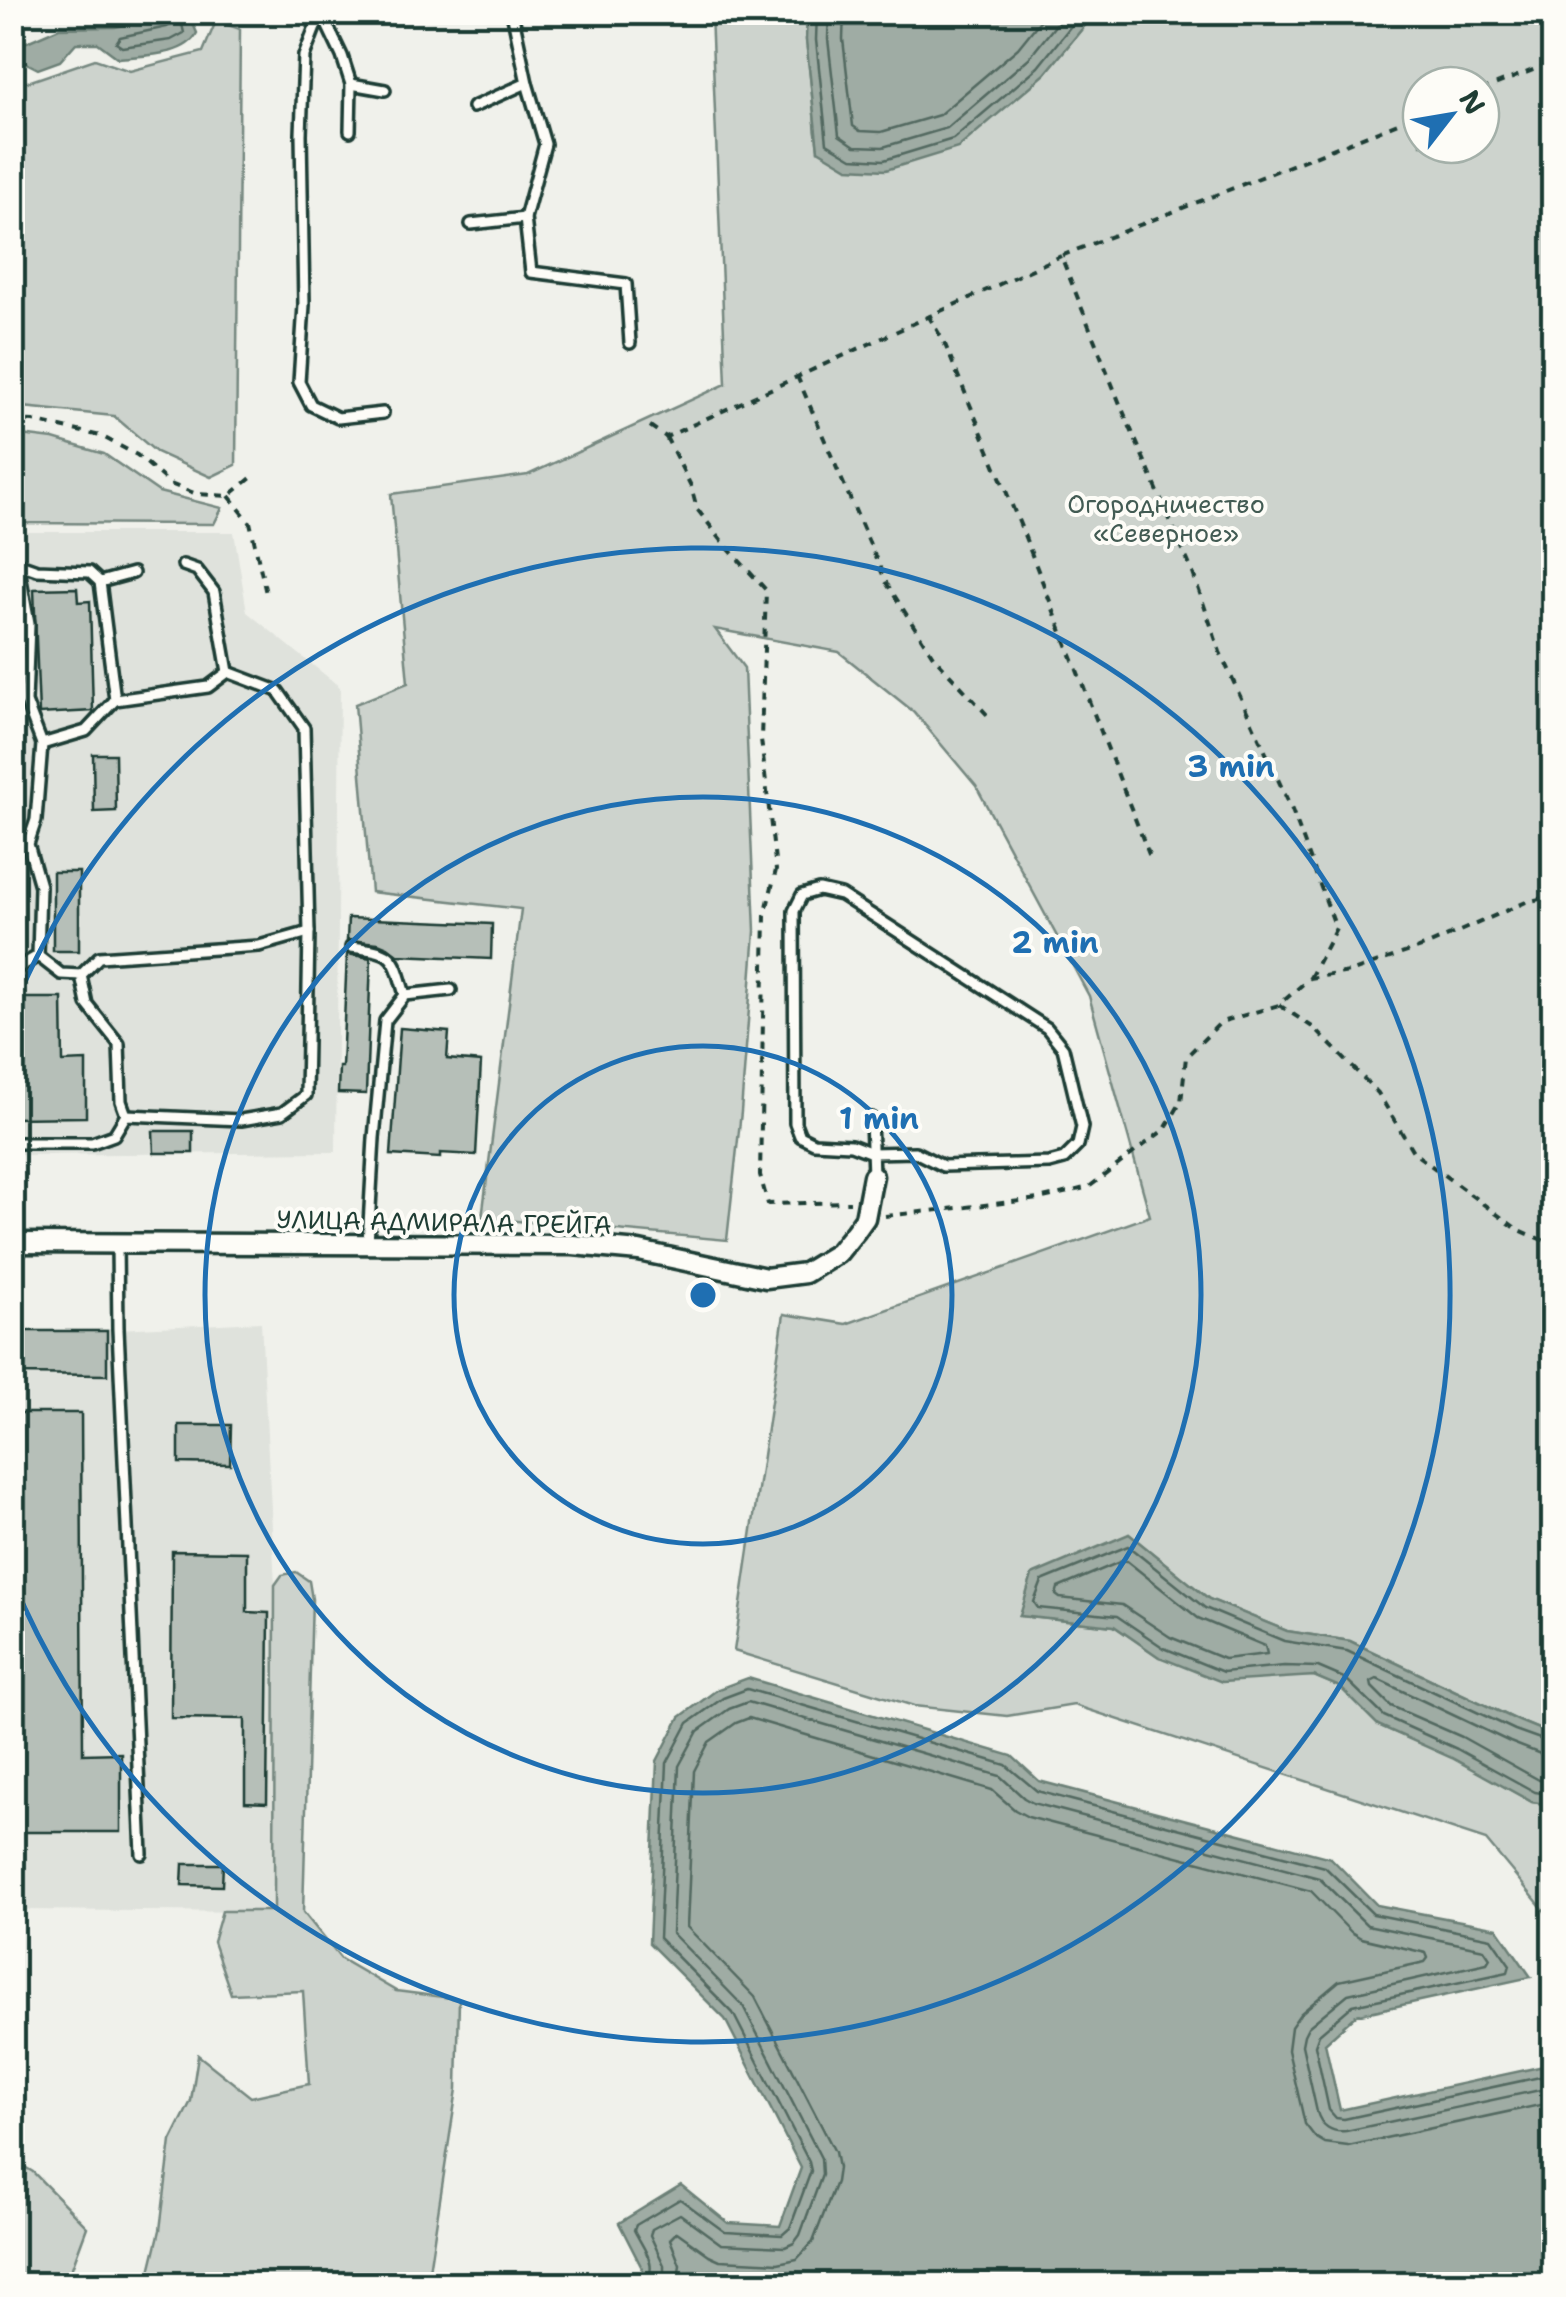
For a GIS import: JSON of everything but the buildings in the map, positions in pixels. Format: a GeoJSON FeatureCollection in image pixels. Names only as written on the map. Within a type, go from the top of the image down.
{"type":"FeatureCollection","features":[{"type":"Feature","properties":{"kind":"street","name":"УЛИЦА АДМИРАЛА ГРЕЙГА"},"geometry":{"type":"LineString","coordinates":[[12,1243],[573,1246],[639,1251],[766,1278],[805,1273],[838,1254],[867,1210],[873,1176]]}},
{"type":"Feature","properties":{"kind":"lane"},"geometry":{"type":"LineString","coordinates":[[321,12],[351,84],[350,131]]}},
{"type":"Feature","properties":{"kind":"lane"},"geometry":{"type":"LineString","coordinates":[[321,12],[304,56],[304,306],[298,382],[311,405],[338,418],[383,414]]}},
{"type":"Feature","properties":{"kind":"lane"},"geometry":{"type":"LineString","coordinates":[[512,12],[545,144],[525,218],[531,272],[626,284],[630,343]]}},
{"type":"Feature","properties":{"kind":"lane"},"geometry":{"type":"LineString","coordinates":[[473,107],[527,82]]}},
{"type":"Feature","properties":{"kind":"lane"},"geometry":{"type":"LineString","coordinates":[[351,84],[384,90]]}},
{"type":"Feature","properties":{"kind":"lane"},"geometry":{"type":"LineString","coordinates":[[471,224],[525,218]]}},
{"type":"Feature","properties":{"kind":"lane"},"geometry":{"type":"LineString","coordinates":[[15,562],[36,570],[89,572],[100,582],[115,700]]}},
{"type":"Feature","properties":{"kind":"lane"},"geometry":{"type":"LineString","coordinates":[[15,562],[28,624],[26,702],[42,744],[36,820],[28,844],[40,886],[38,956]]}},
{"type":"Feature","properties":{"kind":"lane"},"geometry":{"type":"LineString","coordinates":[[182,565],[197,570],[214,592],[228,672]]}},
{"type":"Feature","properties":{"kind":"lane"},"geometry":{"type":"LineString","coordinates":[[100,582],[133,573]]}},
{"type":"Feature","properties":{"kind":"lane"},"geometry":{"type":"LineString","coordinates":[[42,744],[86,731],[115,700],[208,686],[228,672]]}},
{"type":"Feature","properties":{"kind":"lane"},"geometry":{"type":"LineString","coordinates":[[126,1115],[241,1120],[282,1114],[306,1094],[309,932],[304,728],[278,692],[228,672]]}},
{"type":"Feature","properties":{"kind":"lane"},"geometry":{"type":"LineString","coordinates":[[12,703],[26,702]]}},
{"type":"Feature","properties":{"kind":"lane"},"geometry":{"type":"LineString","coordinates":[[12,844],[28,844]]}},
{"type":"Feature","properties":{"kind":"lane"},"geometry":{"type":"LineString","coordinates":[[819,890],[840,895],[1047,1028],[1062,1048],[1082,1127],[1078,1145],[1064,1159],[1049,1162],[943,1166],[915,1152],[872,1154],[851,1145],[814,1143],[800,1136],[795,1123],[794,911],[802,895],[819,890]]}},
{"type":"Feature","properties":{"kind":"lane"},"geometry":{"type":"LineString","coordinates":[[38,956],[61,974],[81,974],[99,957],[259,946],[309,932]]}},
{"type":"Feature","properties":{"kind":"lane"},"geometry":{"type":"LineString","coordinates":[[351,947],[382,950],[396,964],[405,995]]}},
{"type":"Feature","properties":{"kind":"lane"},"geometry":{"type":"LineString","coordinates":[[12,972],[38,956]]}},
{"type":"Feature","properties":{"kind":"lane"},"geometry":{"type":"LineString","coordinates":[[81,974],[87,1004],[119,1044],[121,1101],[126,1115]]}},
{"type":"Feature","properties":{"kind":"lane"},"geometry":{"type":"LineString","coordinates":[[368,1244],[385,1021],[405,995],[451,990]]}},
{"type":"Feature","properties":{"kind":"lane"},"geometry":{"type":"LineString","coordinates":[[12,1143],[92,1143],[114,1135],[126,1115]]}},
{"type":"Feature","properties":{"kind":"lane"},"geometry":{"type":"LineString","coordinates":[[872,1118],[873,1176]]}},
{"type":"Feature","properties":{"kind":"lane"},"geometry":{"type":"LineString","coordinates":[[117,1244],[142,1854]]}},
{"type":"Feature","properties":{"kind":"path"},"geometry":{"type":"LineString","coordinates":[[1501,82],[1554,62]]}},
{"type":"Feature","properties":{"kind":"path"},"geometry":{"type":"LineString","coordinates":[[666,437],[1061,256],[1401,122]]}},
{"type":"Feature","properties":{"kind":"path"},"geometry":{"type":"LineString","coordinates":[[650,426],[666,437],[698,509],[766,590],[761,738],[776,870],[766,915],[760,1175],[768,1204],[867,1210],[1039,1199],[1089,1187],[1165,1129],[1181,1102],[1186,1057],[1222,1022],[1279,1004],[1310,978],[1336,928],[1292,810],[1220,652],[1193,573],[1061,256]]}},
{"type":"Feature","properties":{"kind":"path"},"geometry":{"type":"LineString","coordinates":[[928,316],[944,342],[1021,527],[1150,857]]}},
{"type":"Feature","properties":{"kind":"path"},"geometry":{"type":"LineString","coordinates":[[797,376],[887,584],[933,656],[992,720]]}},
{"type":"Feature","properties":{"kind":"path"},"geometry":{"type":"LineString","coordinates":[[12,420],[101,436],[137,455],[170,484],[197,494],[229,496],[256,474]]}},
{"type":"Feature","properties":{"kind":"path"},"geometry":{"type":"LineString","coordinates":[[229,496],[250,522],[268,598]]}},
{"type":"Feature","properties":{"kind":"path"},"geometry":{"type":"LineString","coordinates":[[1310,978],[1350,972],[1430,944],[1526,902],[1554,896]]}},
{"type":"Feature","properties":{"kind":"path"},"geometry":{"type":"LineString","coordinates":[[1279,1004],[1314,1028],[1378,1093],[1414,1153],[1517,1228],[1554,1245]]}},
{"type":"Feature","properties":{"kind":"shaded area"},"geometry":{"type":"Polygon","coordinates":[[[12,532],[234,532],[247,612],[340,687],[336,1152],[13,1155],[12,532]]]}},
{"type":"Feature","properties":{"kind":"shaded area"},"geometry":{"type":"Polygon","coordinates":[[[261,1322],[275,1585],[274,1912],[13,1910],[12,1330],[261,1322]]]}},
{"type":"Feature","properties":{"kind":"green space","name":"Огородничество «Северное»"},"geometry":{"type":"Polygon","coordinates":[[[711,13],[807,13],[806,40],[818,150],[1045,74],[1095,13],[1553,13],[1553,1735],[1350,1641],[1287,1631],[1209,1599],[1129,1534],[1020,1616],[1114,1626],[1159,1657],[1285,1676],[1314,1676],[1340,1687],[1378,1725],[1452,1757],[1532,1802],[1553,1805],[1553,1921],[1486,1840],[1074,1705],[1007,1716],[914,1706],[734,1651],[784,1314],[846,1324],[1150,1216],[1089,996],[976,786],[914,712],[839,652],[715,629],[744,668],[755,931],[727,1240],[482,1218],[521,909],[371,892],[355,704],[408,683],[391,494],[528,475],[726,384],[711,13]]]}},
{"type":"Feature","properties":{"kind":"green space"},"geometry":{"type":"Polygon","coordinates":[[[216,21],[240,29],[236,465],[211,477],[156,452],[114,416],[13,406],[12,82],[28,82],[95,59],[130,71],[203,52],[216,21]]]}},
{"type":"Feature","properties":{"kind":"green space"},"geometry":{"type":"Polygon","coordinates":[[[13,434],[53,439],[104,454],[159,492],[222,508],[214,524],[13,523],[13,434]]]}},
{"type":"Feature","properties":{"kind":"green space"},"geometry":{"type":"Polygon","coordinates":[[[296,1572],[309,1581],[312,1599],[303,1912],[341,1959],[396,1991],[459,1999],[457,2089],[427,2284],[147,2284],[160,2230],[171,2141],[191,2101],[198,2055],[251,2097],[309,2084],[303,1991],[231,1994],[213,1942],[222,1911],[274,1911],[275,1585],[282,1575],[296,1572]]]}},
{"type":"Feature","properties":{"kind":"green space"},"geometry":{"type":"Polygon","coordinates":[[[13,2160],[33,2172],[87,2227],[66,2284],[13,2284],[13,2160]]]}},
{"type":"Feature","properties":{"kind":"water"},"geometry":{"type":"Polygon","coordinates":[[[807,12],[1095,13],[1045,74],[958,148],[886,170],[848,168],[818,150],[806,40],[807,12]]]}},
{"type":"Feature","properties":{"kind":"water"},"geometry":{"type":"Polygon","coordinates":[[[189,15],[197,33],[173,51],[118,58],[98,43],[76,43],[60,61],[38,69],[13,56],[13,44],[59,28],[115,27],[189,15]]]}},
{"type":"Feature","properties":{"kind":"water"},"geometry":{"type":"Polygon","coordinates":[[[1129,1534],[1209,1599],[1287,1631],[1350,1641],[1553,1735],[1553,1805],[1532,1802],[1452,1758],[1378,1725],[1340,1687],[1314,1676],[1222,1682],[1159,1657],[1114,1626],[1020,1616],[1032,1575],[1129,1534]]]}},
{"type":"Feature","properties":{"kind":"water"},"geometry":{"type":"Polygon","coordinates":[[[748,1678],[1012,1756],[1039,1781],[1331,1858],[1377,1905],[1497,1928],[1531,1977],[1356,2015],[1325,2043],[1340,2110],[1553,2064],[1553,2284],[633,2284],[643,2270],[619,2223],[681,2185],[728,2223],[780,2226],[801,2168],[725,2019],[649,1943],[657,1761],[680,1717],[718,1689],[748,1678]]]}}]}
